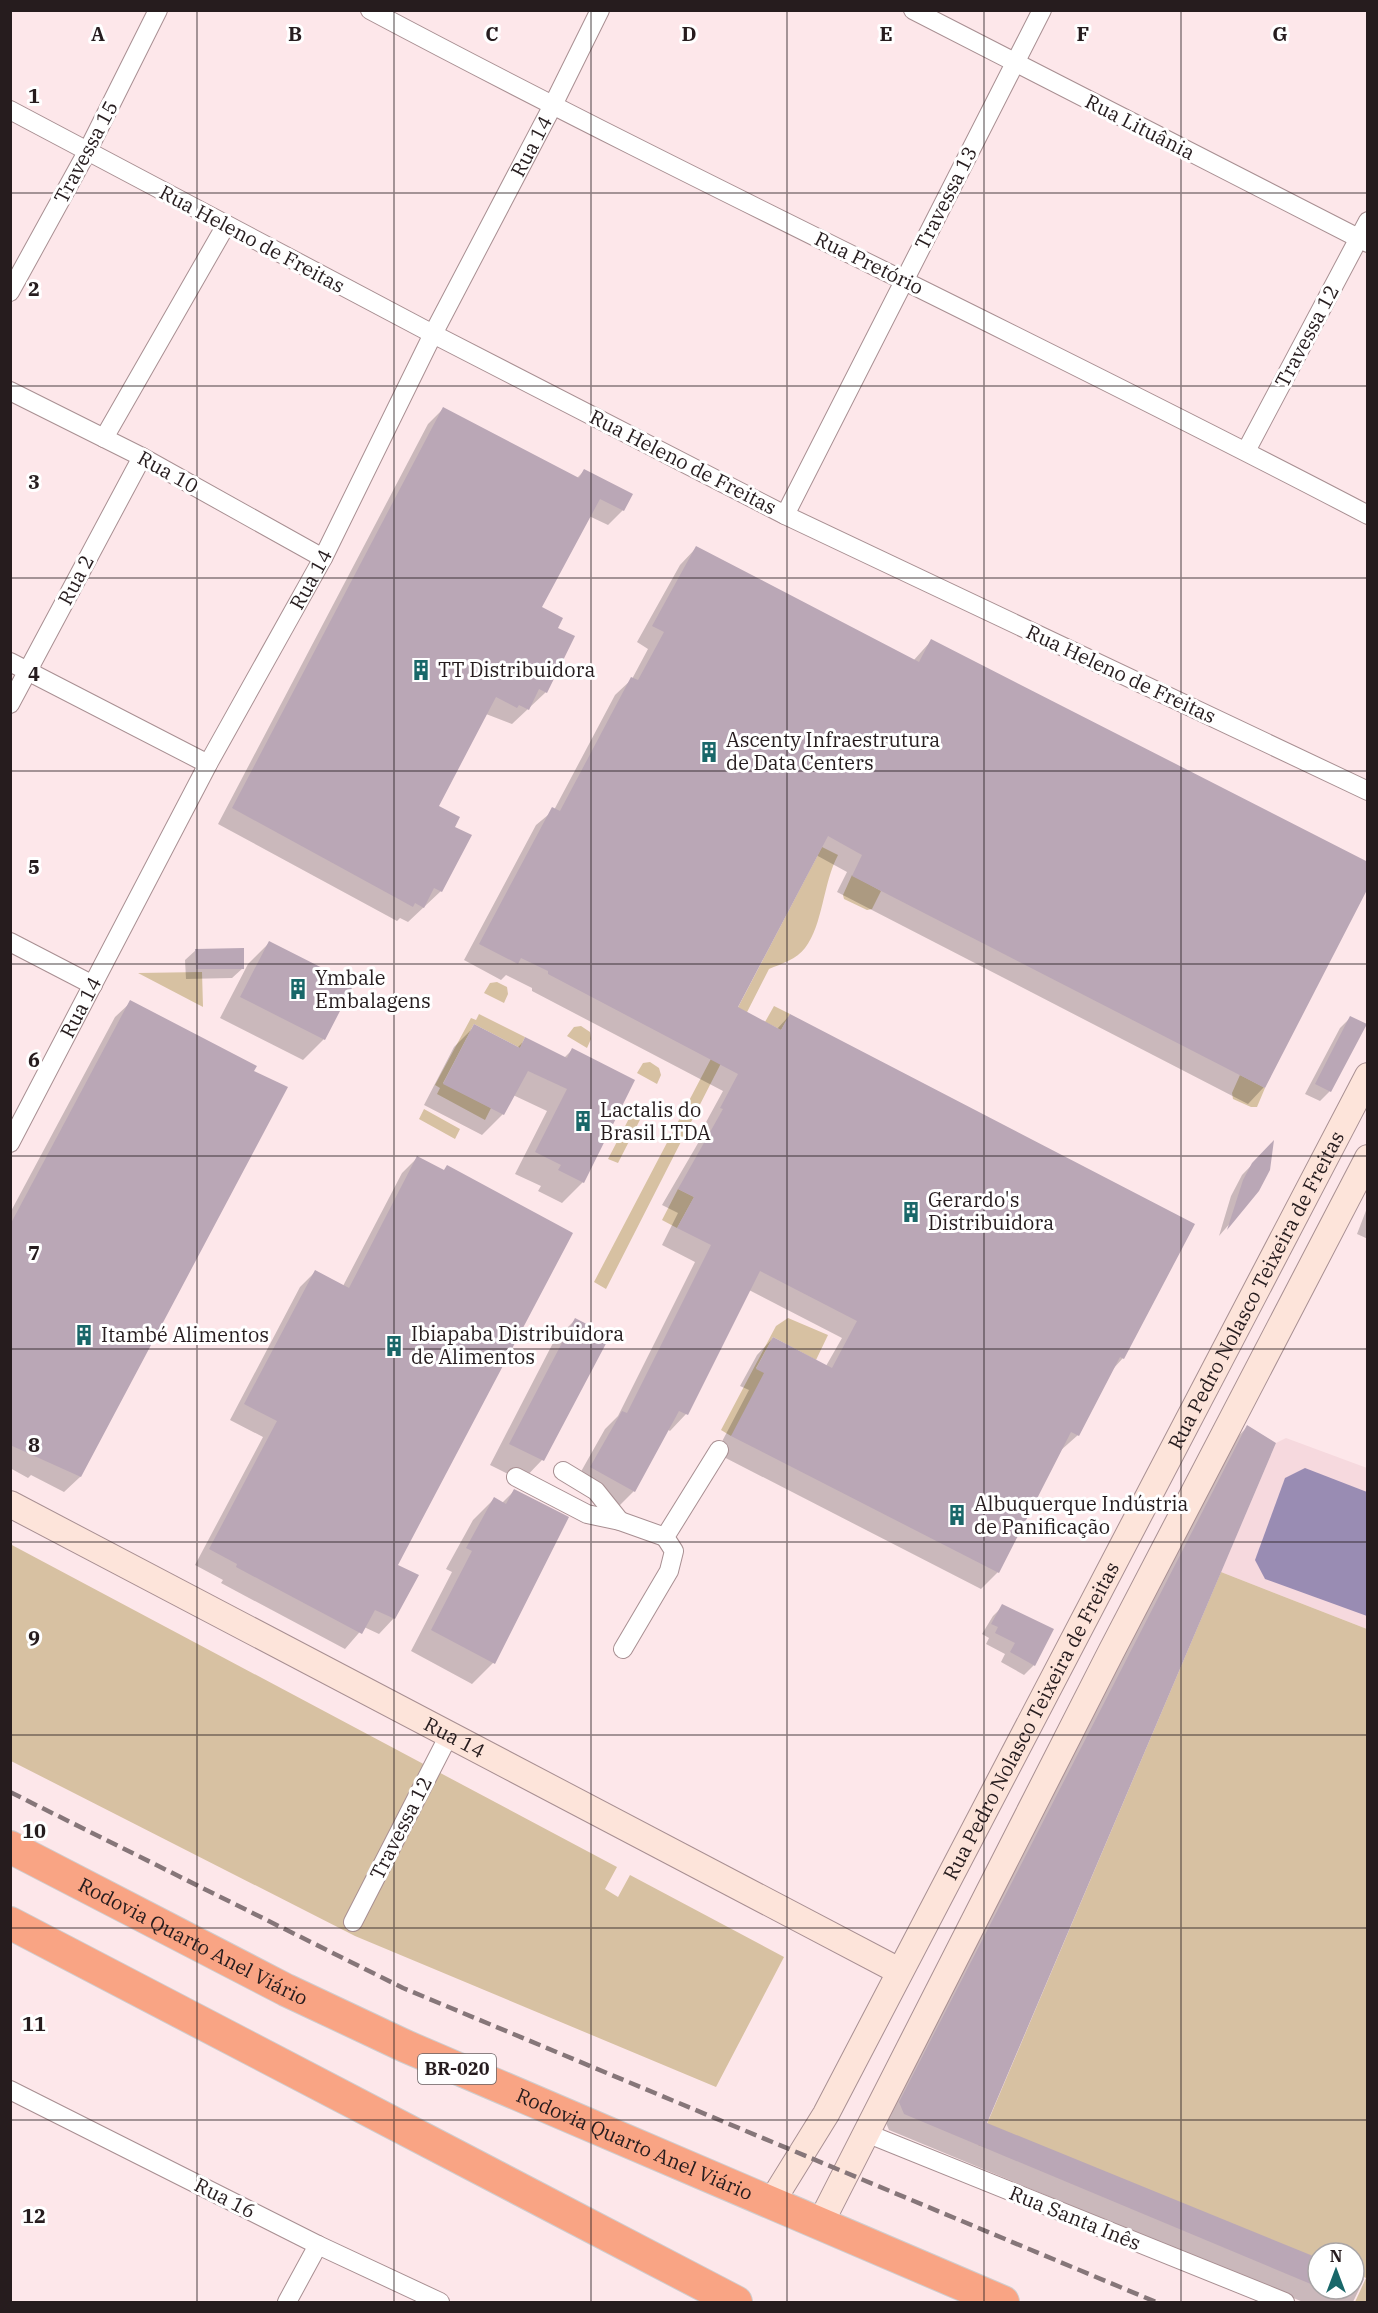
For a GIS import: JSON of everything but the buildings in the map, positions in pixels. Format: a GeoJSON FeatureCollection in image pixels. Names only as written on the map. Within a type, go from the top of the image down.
{"type":"FeatureCollection","features":[{"type":"Feature","properties":{"kind":"highway","name":"Rodovia Quarto Anel Viário"},"geometry":{"type":"LineString","coordinates":[[10,1847],[286,1990],[405,2046],[1003,2302]]}},
{"type":"Feature","properties":{"kind":"highway"},"geometry":{"type":"LineString","coordinates":[[10,1923],[729,2301]]}},
{"type":"Feature","properties":{"kind":"main road","name":"Rua Pedro Nolasco Teixeira de Freitas"},"geometry":{"type":"LineString","coordinates":[[771,2203],[821,2122],[1368,1076]]}},
{"type":"Feature","properties":{"kind":"main road","name":"Rua Pedro Nolasco Teixeira de Freitas"},"geometry":{"type":"LineString","coordinates":[[820,2224],[1111,1652],[1368,1158]]}},
{"type":"Feature","properties":{"kind":"main road","name":"Rua 14"},"geometry":{"type":"LineString","coordinates":[[10,1504],[450,1733],[899,1971]]}},
{"type":"Feature","properties":{"kind":"main road"},"geometry":{"type":"LineString","coordinates":[[1078,1633],[1111,1652]]}},
{"type":"Feature","properties":{"kind":"street","name":"Travessa 15"},"geometry":{"type":"LineString","coordinates":[[10,292],[87,152],[158,10]]}},
{"type":"Feature","properties":{"kind":"street","name":"Rua Pretório"},"geometry":{"type":"LineString","coordinates":[[370,10],[552,107],[905,280],[1246,451],[1368,515]]}},
{"type":"Feature","properties":{"kind":"street","name":"Rua 14"},"geometry":{"type":"LineString","coordinates":[[10,1143],[208,764],[323,558],[433,334],[600,10]]}},
{"type":"Feature","properties":{"kind":"street","name":"Rua Lituânia"},"geometry":{"type":"LineString","coordinates":[[914,10],[1363,241]]}},
{"type":"Feature","properties":{"kind":"street","name":"Travessa 13"},"geometry":{"type":"LineString","coordinates":[[785,515],[1042,10]]}},
{"type":"Feature","properties":{"kind":"street","name":"Rua Heleno de Freitas"},"geometry":{"type":"LineString","coordinates":[[10,110],[433,334],[785,515],[1368,791]]}},
{"type":"Feature","properties":{"kind":"street","name":"Travessa 12"},"geometry":{"type":"LineString","coordinates":[[1246,451],[1363,241],[1368,220]]}},
{"type":"Feature","properties":{"kind":"street"},"geometry":{"type":"LineString","coordinates":[[104,438],[226,225]]}},
{"type":"Feature","properties":{"kind":"street","name":"Rua 10"},"geometry":{"type":"LineString","coordinates":[[10,391],[142,457],[323,558]]}},
{"type":"Feature","properties":{"kind":"street","name":"Rua 2"},"geometry":{"type":"LineString","coordinates":[[10,704],[142,457]]}},
{"type":"Feature","properties":{"kind":"street"},"geometry":{"type":"LineString","coordinates":[[10,662],[208,764]]}},
{"type":"Feature","properties":{"kind":"street"},"geometry":{"type":"LineString","coordinates":[[10,942],[93,985]]}},
{"type":"Feature","properties":{"kind":"street"},"geometry":{"type":"LineString","coordinates":[[665,1537],[719,1450]]}},
{"type":"Feature","properties":{"kind":"street"},"geometry":{"type":"LineString","coordinates":[[563,1472],[596,1491],[620,1521]]}},
{"type":"Feature","properties":{"kind":"street"},"geometry":{"type":"LineString","coordinates":[[516,1477],[587,1514],[620,1521],[665,1537],[674,1551],[669,1570],[623,1648]]}},
{"type":"Feature","properties":{"kind":"street","name":"Travessa 12"},"geometry":{"type":"LineString","coordinates":[[353,1922],[450,1733]]}},
{"type":"Feature","properties":{"kind":"street","name":"Rua 16"},"geometry":{"type":"LineString","coordinates":[[10,2090],[318,2245],[440,2302]]}},
{"type":"Feature","properties":{"kind":"street","name":"Rua Santa Inês"},"geometry":{"type":"LineString","coordinates":[[866,2133],[1285,2302]]}},
{"type":"Feature","properties":{"kind":"street"},"geometry":{"type":"LineString","coordinates":[[287,2302],[318,2245]]}},
{"type":"Feature","properties":{"kind":"shaded area"},"geometry":{"type":"Polygon","coordinates":[[[822,847],[838,855],[811,939],[798,955],[769,969],[606,1289],[594,1282],[822,847]]]}},
{"type":"Feature","properties":{"kind":"shaded area"},"geometry":{"type":"Polygon","coordinates":[[[852,875],[881,891],[872,909],[867,910],[844,899],[843,895],[852,875]]]}},
{"type":"Feature","properties":{"kind":"shaded area"},"geometry":{"type":"Polygon","coordinates":[[[202,972],[203,1007],[138,973],[202,972]]]}},
{"type":"Feature","properties":{"kind":"shaded area"},"geometry":{"type":"Polygon","coordinates":[[[497,982],[507,987],[508,994],[504,1003],[484,993],[490,983],[497,982]]]}},
{"type":"Feature","properties":{"kind":"shaded area"},"geometry":{"type":"Polygon","coordinates":[[[774,1006],[790,1014],[781,1030],[765,1022],[774,1006]]]}},
{"type":"Feature","properties":{"kind":"shaded area"},"geometry":{"type":"Polygon","coordinates":[[[479,1014],[525,1037],[520,1048],[474,1024],[443,1083],[491,1108],[485,1120],[437,1094],[440,1088],[435,1085],[471,1018],[476,1020],[479,1014]]]}},
{"type":"Feature","properties":{"kind":"shaded area"},"geometry":{"type":"Polygon","coordinates":[[[581,1026],[590,1032],[591,1039],[587,1048],[567,1036],[574,1027],[581,1026]]]}},
{"type":"Feature","properties":{"kind":"shaded area"},"geometry":{"type":"Polygon","coordinates":[[[650,1062],[659,1068],[661,1075],[657,1084],[637,1073],[643,1063],[650,1062]]]}},
{"type":"Feature","properties":{"kind":"shaded area"},"geometry":{"type":"Polygon","coordinates":[[[1240,1075],[1265,1088],[1257,1107],[1251,1107],[1233,1099],[1232,1093],[1240,1075]]]}},
{"type":"Feature","properties":{"kind":"shaded area"},"geometry":{"type":"Polygon","coordinates":[[[636,1105],[645,1110],[618,1163],[608,1159],[636,1105]]]}},
{"type":"Feature","properties":{"kind":"shaded area"},"geometry":{"type":"Polygon","coordinates":[[[424,1109],[460,1129],[455,1139],[419,1119],[424,1109]]]}},
{"type":"Feature","properties":{"kind":"shaded area"},"geometry":{"type":"Polygon","coordinates":[[[678,1189],[694,1197],[677,1228],[662,1220],[678,1189]]]}},
{"type":"Feature","properties":{"kind":"shaded area"},"geometry":{"type":"Polygon","coordinates":[[[788,1318],[828,1335],[816,1360],[773,1337],[756,1368],[804,1394],[731,1436],[721,1430],[776,1326],[788,1318]]]}},
{"type":"Feature","properties":{"kind":"shaded area"},"geometry":{"type":"Polygon","coordinates":[[[1286,1438],[1367,1468],[1367,1629],[1221,1572],[1276,1443],[1286,1438]]]}},
{"type":"Feature","properties":{"kind":"shaded area"},"geometry":{"type":"Polygon","coordinates":[[[1305,1468],[1367,1492],[1367,1616],[1265,1579],[1255,1560],[1285,1478],[1305,1468]]]}},
{"type":"Feature","properties":{"kind":"shaded area"},"geometry":{"type":"Polygon","coordinates":[[[10,1544],[617,1867],[605,1889],[618,1897],[630,1875],[784,1957],[716,2087],[355,1936],[11,1761],[10,1544]]]}},
{"type":"Feature","properties":{"kind":"shaded area"},"geometry":{"type":"Polygon","coordinates":[[[1221,1572],[1367,1629],[1367,2302],[1355,2302],[1366,2301],[1366,2241],[1306,2241],[1306,2254],[978,2145],[1221,1572]]]}},
{"type":"Feature","properties":{"kind":"railway"},"geometry":{"type":"LineString","coordinates":[[10,1792],[403,1988],[1156,2302]]}},
{"type":"Feature","properties":{"kind":"place","name":"TT Distribuidora"},"geometry":{"type":"Point","coordinates":[421,670]}},
{"type":"Feature","properties":{"kind":"place","name":"Ascenty Infraestrutura de Data Centers"},"geometry":{"type":"Point","coordinates":[709,752]}},
{"type":"Feature","properties":{"kind":"place","name":"Ymbale Embalagens"},"geometry":{"type":"Point","coordinates":[298,989]}},
{"type":"Feature","properties":{"kind":"place","name":"Lactalis do Brasil LTDA"},"geometry":{"type":"Point","coordinates":[583,1121]}},
{"type":"Feature","properties":{"kind":"place","name":"Gerardo's Distribuidora"},"geometry":{"type":"Point","coordinates":[911,1212]}},
{"type":"Feature","properties":{"kind":"place","name":"Itambé Alimentos"},"geometry":{"type":"Point","coordinates":[84,1335]}},
{"type":"Feature","properties":{"kind":"place","name":"Ibiapaba Distribuidora de Alimentos"},"geometry":{"type":"Point","coordinates":[394,1346]}},
{"type":"Feature","properties":{"kind":"place","name":"Albuquerque Indústria de Panificação"},"geometry":{"type":"Point","coordinates":[957,1515]}}]}
